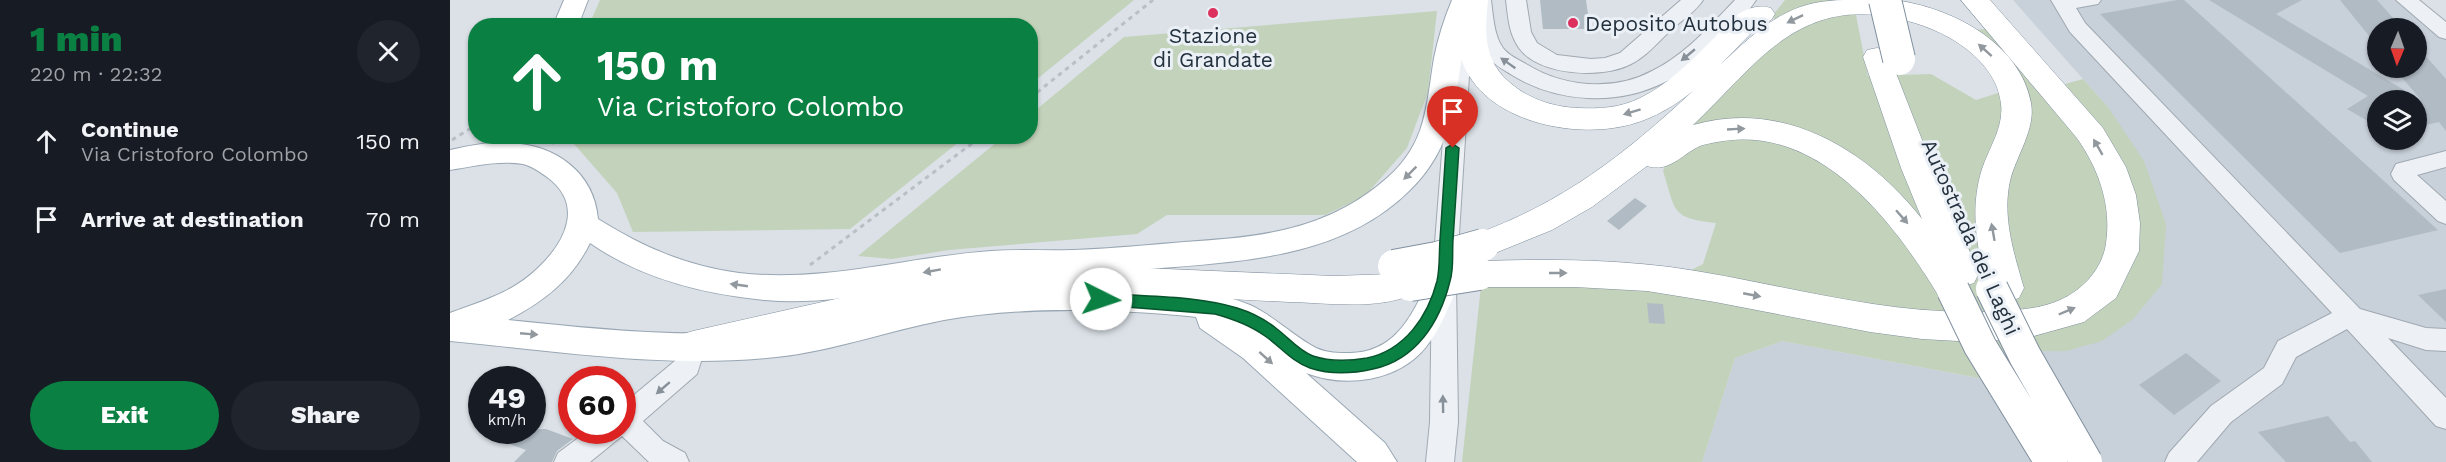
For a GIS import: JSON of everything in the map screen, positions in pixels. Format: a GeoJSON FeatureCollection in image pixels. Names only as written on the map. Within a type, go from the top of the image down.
{"type":"FeatureCollection","features":[{"type":"Feature","properties":{"kind":"highway"},"geometry":{"type":"LineString","coordinates":[[1474,0],[1472,23],[1475,58],[1490,83],[1517,103],[1561,117],[1579,119],[1601,119],[1635,112],[1666,95],[1748,20],[1760,5]]}},
{"type":"Feature","properties":{"kind":"highway","name":"Autostrada dei Laghi"},"geometry":{"type":"LineString","coordinates":[[1865,0],[1888,58],[1917,168],[1981,290],[2025,356],[2086,462]]}},
{"type":"Feature","properties":{"kind":"highway","name":"Autostrada dei Laghi"},"geometry":{"type":"LineString","coordinates":[[1885,0],[1888,58]]}},
{"type":"Feature","properties":{"kind":"highway"},"geometry":{"type":"LineString","coordinates":[[1481,260],[1562,273],[1669,280],[1877,320],[1960,328],[2002,328],[2037,322],[2089,301],[2106,286],[2119,265],[2124,223],[2121,198],[2115,181],[2098,144],[1976,0]]}},
{"type":"Feature","properties":{"kind":"highway"},"geometry":{"type":"LineString","coordinates":[[1556,213],[1657,121],[1760,5]]}},
{"type":"Feature","properties":{"kind":"highway"},"geometry":{"type":"LineString","coordinates":[[1481,260],[1593,191],[1626,167],[1769,35],[1783,26],[1811,12],[1841,5],[1893,6],[1933,17],[1973,39],[1991,55],[2003,70],[2012,89],[2016,105],[2014,124],[1997,170],[1991,221],[1997,256],[1981,290],[1985,355],[2051,462]]}},
{"type":"Feature","properties":{"kind":"highway"},"geometry":{"type":"LineString","coordinates":[[693,346],[907,297],[989,283],[1072,279],[1334,290],[1535,249],[1572,226],[1680,143],[1697,135],[1745,128],[1786,133],[1808,141],[1860,175],[1906,222],[1942,270],[1981,290],[2092,462]]}},
{"type":"Feature","properties":{"kind":"highway"},"geometry":{"type":"LineString","coordinates":[[1074,262],[1330,270],[1392,277]]}},
{"type":"Feature","properties":{"kind":"highway","name":"Autostrada dei Laghi"},"geometry":{"type":"LineString","coordinates":[[1981,290],[2001,357],[2059,462]]}},
{"type":"Feature","properties":{"kind":"main road"},"geometry":{"type":"LineString","coordinates":[[568,18],[576,0]]}},
{"type":"Feature","properties":{"kind":"main road"},"geometry":{"type":"LineString","coordinates":[[583,224],[627,252],[663,267],[739,286],[775,289],[849,285],[980,264],[1074,262],[1269,247],[1306,238],[1339,226],[1370,208],[1418,165],[1435,136],[1452,35],[1464,0]]}},
{"type":"Feature","properties":{"kind":"main road"},"geometry":{"type":"LineString","coordinates":[[450,159],[470,144]]}},
{"type":"Feature","properties":{"kind":"main road"},"geometry":{"type":"LineString","coordinates":[[450,159],[545,145],[577,190],[583,224],[560,264],[539,285],[512,304],[450,326]]}},
{"type":"Feature","properties":{"kind":"main road"},"geometry":{"type":"LineString","coordinates":[[450,326],[693,346],[774,344],[830,334],[943,308],[1004,301],[1101,299],[1181,304],[1235,314],[1270,332],[1299,357],[1333,367],[1355,367],[1378,362],[1399,352],[1413,341],[1427,321],[1444,281]]}},
{"type":"Feature","properties":{"kind":"main road"},"geometry":{"type":"LineString","coordinates":[[1181,304],[1223,326],[1255,348],[1373,453],[1379,462]]}},
{"type":"Feature","properties":{"kind":"street"},"geometry":{"type":"LineString","coordinates":[[1440,462],[1444,422],[1444,281],[1464,0]]}},
{"type":"Feature","properties":{"kind":"street"},"geometry":{"type":"LineString","coordinates":[[1482,0],[1485,30],[1496,54],[1521,72],[1552,84],[1602,91],[1628,89],[1659,77],[1760,5]]}},
{"type":"Feature","properties":{"kind":"street"},"geometry":{"type":"LineString","coordinates":[[1516,0],[1522,37],[1530,49],[1545,58],[1588,67],[1606,65],[1625,59],[1693,0]]}},
{"type":"Feature","properties":{"kind":"street"},"geometry":{"type":"LineString","coordinates":[[2091,0],[2062,2],[2077,27],[2446,417]]}},
{"type":"Feature","properties":{"kind":"street"},"geometry":{"type":"LineString","coordinates":[[2406,0],[2446,32]]}},
{"type":"Feature","properties":{"kind":"street"},"geometry":{"type":"LineString","coordinates":[[2443,208],[2402,174],[2404,170],[2446,159]]}},
{"type":"Feature","properties":{"kind":"street"},"geometry":{"type":"LineString","coordinates":[[2179,462],[2221,414],[2273,375],[2287,349],[2349,316],[2426,339],[2446,340]]}},
{"type":"Feature","properties":{"kind":"street"},"geometry":{"type":"LineString","coordinates":[[636,410],[688,366],[693,346]]}},
{"type":"Feature","properties":{"kind":"street"},"geometry":{"type":"LineString","coordinates":[[636,435],[656,453],[675,462]]}},
{"type":"Feature","properties":{"kind":"street"},"geometry":{"type":"LineString","coordinates":[[568,462],[593,444]]}},
{"type":"Feature","properties":{"kind":"path"},"geometry":{"type":"LineString","coordinates":[[1038,92],[1153,0]]}},
{"type":"Feature","properties":{"kind":"path"},"geometry":{"type":"LineString","coordinates":[[450,142],[468,130]]}},
{"type":"Feature","properties":{"kind":"path"},"geometry":{"type":"LineString","coordinates":[[802,271],[971,144]]}},
{"type":"Feature","properties":{"kind":"shaded area"},"geometry":{"type":"Polygon","coordinates":[[[2013,0],[2398,0],[2422,18],[2367,18],[2367,78],[2427,78],[2427,22],[2446,36],[2446,462],[1702,462],[1735,358],[1782,341],[1988,380],[2108,107],[2013,0]]]}},
{"type":"Feature","properties":{"kind":"green space"},"geometry":{"type":"Polygon","coordinates":[[[600,0],[1134,0],[1038,78],[1038,18],[592,18],[600,0]]]}},
{"type":"Feature","properties":{"kind":"green space"},"geometry":{"type":"Polygon","coordinates":[[[1785,0],[1853,0],[1868,76],[1931,74],[1976,100],[1998,93],[2022,92],[1973,30],[1986,29],[2044,90],[2083,79],[2108,107],[2144,161],[2166,224],[2162,284],[2133,319],[2102,341],[2066,351],[1977,351],[1989,380],[1782,341],[1735,358],[1702,462],[1462,462],[1481,286],[1581,285],[1654,289],[1703,264],[1716,223],[1682,215],[1673,204],[1663,171],[1679,130],[1779,33],[1773,15],[1785,0]]]}},
{"type":"Feature","properties":{"kind":"green space"},"geometry":{"type":"Polygon","coordinates":[[[1437,11],[1428,92],[1407,148],[1365,196],[1325,215],[1167,215],[1137,234],[949,250],[892,259],[858,256],[994,144],[1038,144],[1038,108],[1124,37],[1437,11]]]}},
{"type":"Feature","properties":{"kind":"green space"},"geometry":{"type":"Polygon","coordinates":[[[574,144],[956,144],[850,229],[633,232],[617,193],[574,144]]]}},
{"type":"Feature","properties":{"kind":"building"},"geometry":{"type":"Polygon","coordinates":[[[1540,0],[1586,0],[1590,29],[1543,29],[1540,0]]]}},
{"type":"Feature","properties":{"kind":"building"},"geometry":{"type":"Polygon","coordinates":[[[2184,0],[2438,230],[2340,253],[2100,14],[2184,0]]]}},
{"type":"Feature","properties":{"kind":"building"},"geometry":{"type":"Polygon","coordinates":[[[2209,0],[2302,0],[2276,14],[2367,68],[2367,78],[2384,78],[2404,90],[2367,90],[2367,95],[2209,0]]]}},
{"type":"Feature","properties":{"kind":"building"},"geometry":{"type":"Polygon","coordinates":[[[2340,0],[2377,0],[2393,18],[2367,18],[2367,33],[2340,0]]]}},
{"type":"Feature","properties":{"kind":"building"},"geometry":{"type":"Polygon","coordinates":[[[2427,57],[2446,79],[2446,131],[2439,122],[2427,125],[2427,90],[2413,90],[2402,78],[2427,78],[2427,57]]]}},
{"type":"Feature","properties":{"kind":"building"},"geometry":{"type":"Polygon","coordinates":[[[2367,97],[2367,121],[2347,109],[2367,97]]]}},
{"type":"Feature","properties":{"kind":"building"},"geometry":{"type":"Polygon","coordinates":[[[1635,198],[1647,206],[1619,230],[1607,221],[1635,198]]]}},
{"type":"Feature","properties":{"kind":"building"},"geometry":{"type":"Polygon","coordinates":[[[2446,289],[2446,322],[2418,295],[2446,289]]]}},
{"type":"Feature","properties":{"kind":"building"},"geometry":{"type":"Polygon","coordinates":[[[1647,303],[1663,304],[1665,324],[1649,323],[1647,303]]]}},
{"type":"Feature","properties":{"kind":"building"},"geometry":{"type":"Polygon","coordinates":[[[2186,353],[2221,381],[2174,415],[2139,385],[2186,353]]]}},
{"type":"Feature","properties":{"kind":"building"},"geometry":{"type":"Polygon","coordinates":[[[2328,416],[2350,442],[2355,441],[2372,462],[2286,462],[2258,432],[2328,416]]]}},
{"type":"Feature","properties":{"kind":"building"},"geometry":{"type":"Polygon","coordinates":[[[546,429],[558,433],[558,444],[566,444],[557,451],[552,462],[514,462],[526,450],[509,444],[546,444],[546,429]]]}},
{"type":"Feature","properties":{"kind":"place","name":"Stazione di Grandate"},"geometry":{"type":"Point","coordinates":[1213,13]}},
{"type":"Feature","properties":{"kind":"place","name":"Deposito Autobus"},"geometry":{"type":"Point","coordinates":[1573,23]}},
{"type":"Feature","properties":{"kind":"route"},"geometry":{"type":"LineString","coordinates":[[1101,299],[1215,308],[1256,323],[1299,357],[1313,362],[1333,367],[1355,367],[1378,362],[1399,352],[1413,341],[1427,321],[1444,281],[1453,148]]}}]}
